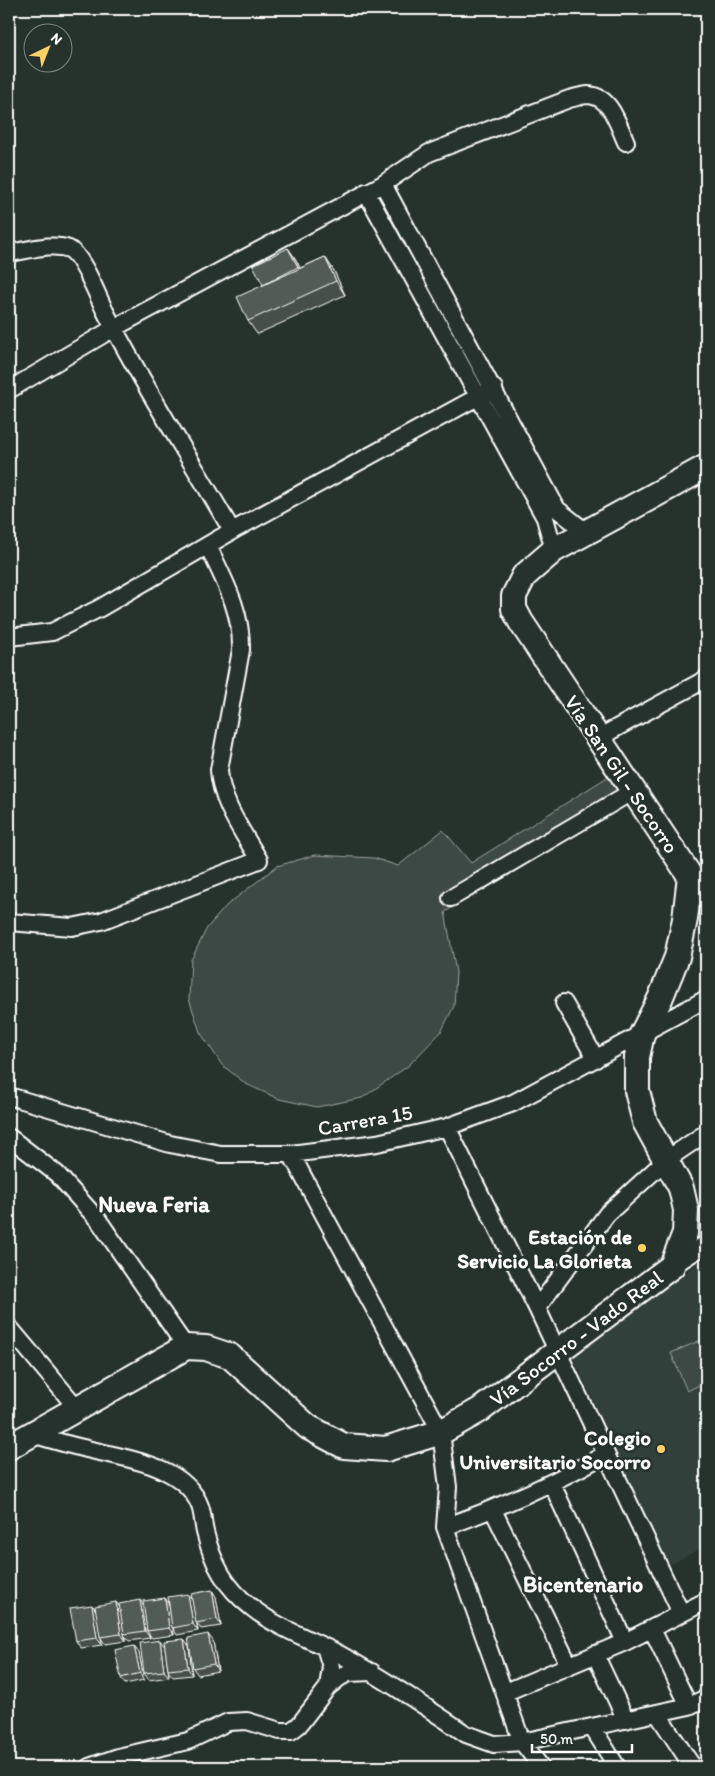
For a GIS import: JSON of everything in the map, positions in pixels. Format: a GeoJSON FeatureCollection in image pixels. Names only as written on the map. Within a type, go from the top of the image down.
{"type":"FeatureCollection","features":[{"type":"Feature","properties":{"kind":"highway","name":"Vía San Gil - Socorro"},"geometry":{"type":"LineString","coordinates":[[672,1266],[685,1233],[686,1210],[682,1188],[645,1122],[637,1091],[637,1057],[642,1034],[660,999],[677,957],[685,919],[690,876],[514,609],[514,596],[524,576],[554,550],[706,467]]}},
{"type":"Feature","properties":{"kind":"highway","name":"Vía Socorro - Vado Real"},"geometry":{"type":"LineString","coordinates":[[186,1347],[206,1348],[230,1356],[308,1427],[344,1446],[386,1449],[441,1432],[480,1410],[672,1266]]}},
{"type":"Feature","properties":{"kind":"highway"},"geometry":{"type":"LineString","coordinates":[[9,1447],[186,1347]]}},
{"type":"Feature","properties":{"kind":"street"},"geometry":{"type":"LineString","coordinates":[[9,390],[114,328],[383,184],[429,153],[568,98],[589,95],[602,100],[612,110],[626,142]]}},
{"type":"Feature","properties":{"kind":"street"},"geometry":{"type":"LineString","coordinates":[[383,184],[494,388],[557,509],[586,532]]}},
{"type":"Feature","properties":{"kind":"street"},"geometry":{"type":"LineString","coordinates":[[366,192],[545,518],[554,550]]}},
{"type":"Feature","properties":{"kind":"street"},"geometry":{"type":"LineString","coordinates":[[9,253],[45,248],[69,250],[79,259],[114,328],[232,531]]}},
{"type":"Feature","properties":{"kind":"street"},"geometry":{"type":"LineString","coordinates":[[9,637],[52,632],[100,608],[232,531],[494,388]]}},
{"type":"Feature","properties":{"kind":"street"},"geometry":{"type":"LineString","coordinates":[[9,922],[72,927],[101,921],[259,860],[229,807],[220,780],[219,770],[241,650],[241,633],[233,599],[208,546]]}},
{"type":"Feature","properties":{"kind":"street"},"geometry":{"type":"LineString","coordinates":[[598,738],[706,680]]}},
{"type":"Feature","properties":{"kind":"street"},"geometry":{"type":"LineString","coordinates":[[451,898],[633,791]]}},
{"type":"Feature","properties":{"kind":"street"},"geometry":{"type":"LineString","coordinates":[[690,876],[706,901]]}},
{"type":"Feature","properties":{"kind":"street","name":"Carrera 15"},"geometry":{"type":"LineString","coordinates":[[9,1096],[170,1144],[220,1154],[291,1154],[377,1143],[447,1126],[513,1103],[596,1060],[706,999]]}},
{"type":"Feature","properties":{"kind":"street"},"geometry":{"type":"LineString","coordinates":[[564,1003],[596,1060]]}},
{"type":"Feature","properties":{"kind":"street"},"geometry":{"type":"LineString","coordinates":[[447,1126],[537,1308],[681,1614]]}},
{"type":"Feature","properties":{"kind":"street"},"geometry":{"type":"LineString","coordinates":[[537,1308],[606,1214],[666,1160],[706,1133]]}},
{"type":"Feature","properties":{"kind":"street"},"geometry":{"type":"LineString","coordinates":[[9,1137],[57,1174],[99,1221],[186,1347]]}},
{"type":"Feature","properties":{"kind":"street"},"geometry":{"type":"LineString","coordinates":[[291,1154],[441,1432],[448,1487],[445,1527],[506,1692],[522,1742],[541,1767]]}},
{"type":"Feature","properties":{"kind":"street"},"geometry":{"type":"LineString","coordinates":[[672,1266],[706,1244]]}},
{"type":"Feature","properties":{"kind":"street"},"geometry":{"type":"LineString","coordinates":[[9,1326],[77,1408]]}},
{"type":"Feature","properties":{"kind":"street"},"geometry":{"type":"LineString","coordinates":[[32,1434],[141,1462],[167,1472],[188,1487],[196,1496],[201,1507],[210,1552],[215,1565],[228,1586],[257,1612],[282,1628],[325,1647],[373,1672],[466,1734],[494,1744],[522,1742],[689,1706],[706,1698]]}},
{"type":"Feature","properties":{"kind":"street"},"geometry":{"type":"LineString","coordinates":[[445,1527],[493,1510],[552,1484],[606,1454]]}},
{"type":"Feature","properties":{"kind":"street"},"geometry":{"type":"LineString","coordinates":[[552,1484],[625,1642]]}},
{"type":"Feature","properties":{"kind":"street"},"geometry":{"type":"LineString","coordinates":[[493,1510],[568,1665]]}},
{"type":"Feature","properties":{"kind":"street"},"geometry":{"type":"LineString","coordinates":[[506,1692],[625,1642],[705,1604]]}},
{"type":"Feature","properties":{"kind":"street"},"geometry":{"type":"LineString","coordinates":[[652,1629],[689,1706]]}},
{"type":"Feature","properties":{"kind":"street"},"geometry":{"type":"LineString","coordinates":[[325,1647],[331,1667],[328,1687]]}},
{"type":"Feature","properties":{"kind":"street"},"geometry":{"type":"LineString","coordinates":[[595,1654],[626,1720]]}},
{"type":"Feature","properties":{"kind":"street"},"geometry":{"type":"LineString","coordinates":[[89,1767],[118,1757],[188,1741],[228,1722],[247,1721],[280,1731],[291,1731],[299,1724],[328,1687],[348,1673],[373,1672]]}},
{"type":"Feature","properties":{"kind":"street"},"geometry":{"type":"LineString","coordinates":[[657,1713],[693,1767]]}},
{"type":"Feature","properties":{"kind":"street"},"geometry":{"type":"LineString","coordinates":[[592,1727],[617,1767]]}},
{"type":"Feature","properties":{"kind":"shaded area"},"geometry":{"type":"Polygon","coordinates":[[[609,776],[630,803],[445,912],[456,972],[454,1006],[441,1032],[408,1066],[362,1098],[317,1107],[279,1099],[246,1084],[222,1065],[200,1032],[189,999],[191,960],[207,928],[227,905],[277,866],[315,855],[374,858],[398,866],[443,830],[471,863],[609,776]]]}},
{"type":"Feature","properties":{"kind":"shaded area","name":"Colegio Universitario Socorro"},"geometry":{"type":"Polygon","coordinates":[[[706,1258],[706,1546],[669,1565],[571,1353],[706,1258]]]}},
{"type":"Feature","properties":{"kind":"shaded area"},"geometry":{"type":"Polygon","coordinates":[[[706,1338],[706,1382],[687,1391],[671,1353],[706,1338]]]}},
{"type":"Feature","properties":{"kind":"building"},"geometry":{"type":"Polygon","coordinates":[[[288,248],[298,267],[263,285],[253,265],[288,248]]]}},
{"type":"Feature","properties":{"kind":"building"},"geometry":{"type":"Polygon","coordinates":[[[325,257],[336,281],[248,321],[237,297],[325,257]]]}},
{"type":"Feature","properties":{"kind":"building"},"geometry":{"type":"Polygon","coordinates":[[[212,1590],[217,1619],[196,1623],[191,1594],[212,1590]]]}},
{"type":"Feature","properties":{"kind":"building"},"geometry":{"type":"Polygon","coordinates":[[[188,1594],[193,1624],[172,1628],[168,1597],[188,1594]]]}},
{"type":"Feature","properties":{"kind":"building"},"geometry":{"type":"Polygon","coordinates":[[[165,1598],[169,1628],[147,1631],[143,1601],[165,1598]]]}},
{"type":"Feature","properties":{"kind":"building"},"geometry":{"type":"Polygon","coordinates":[[[140,1600],[145,1631],[124,1634],[119,1604],[140,1600]]]}},
{"type":"Feature","properties":{"kind":"building"},"geometry":{"type":"Polygon","coordinates":[[[116,1602],[121,1634],[100,1637],[95,1606],[116,1602]]]}},
{"type":"Feature","properties":{"kind":"building"},"geometry":{"type":"Polygon","coordinates":[[[92,1605],[97,1638],[76,1641],[70,1608],[92,1605]]]}},
{"type":"Feature","properties":{"kind":"building"},"geometry":{"type":"Polygon","coordinates":[[[208,1634],[214,1664],[193,1668],[188,1638],[208,1634]]]}},
{"type":"Feature","properties":{"kind":"building"},"geometry":{"type":"Polygon","coordinates":[[[184,1639],[188,1668],[168,1670],[164,1641],[184,1639]]]}},
{"type":"Feature","properties":{"kind":"building"},"geometry":{"type":"Polygon","coordinates":[[[160,1640],[164,1671],[144,1673],[140,1643],[160,1640]]]}},
{"type":"Feature","properties":{"kind":"building"},"geometry":{"type":"Polygon","coordinates":[[[134,1646],[140,1673],[121,1678],[115,1650],[134,1646]]]}},
{"type":"Feature","properties":{"kind":"building"},"geometry":{"type":"Polygon","coordinates":[[[107,1763],[109,1767],[92,1767],[107,1763]]]}},
{"type":"Feature","properties":{"kind":"place","name":"Estación de Servicio La Glorieta"},"geometry":{"type":"Point","coordinates":[642,1248]}},
{"type":"Feature","properties":{"kind":"place","name":"Colegio Universitario Socorro"},"geometry":{"type":"Point","coordinates":[661,1449]}},
{"type":"Feature","properties":{"kind":"district","name":"Nueva Feria"},"geometry":{"type":"Point","coordinates":[154,1204]}},
{"type":"Feature","properties":{"kind":"district","name":"Bicentenario"},"geometry":{"type":"Point","coordinates":[583,1584]}}]}
